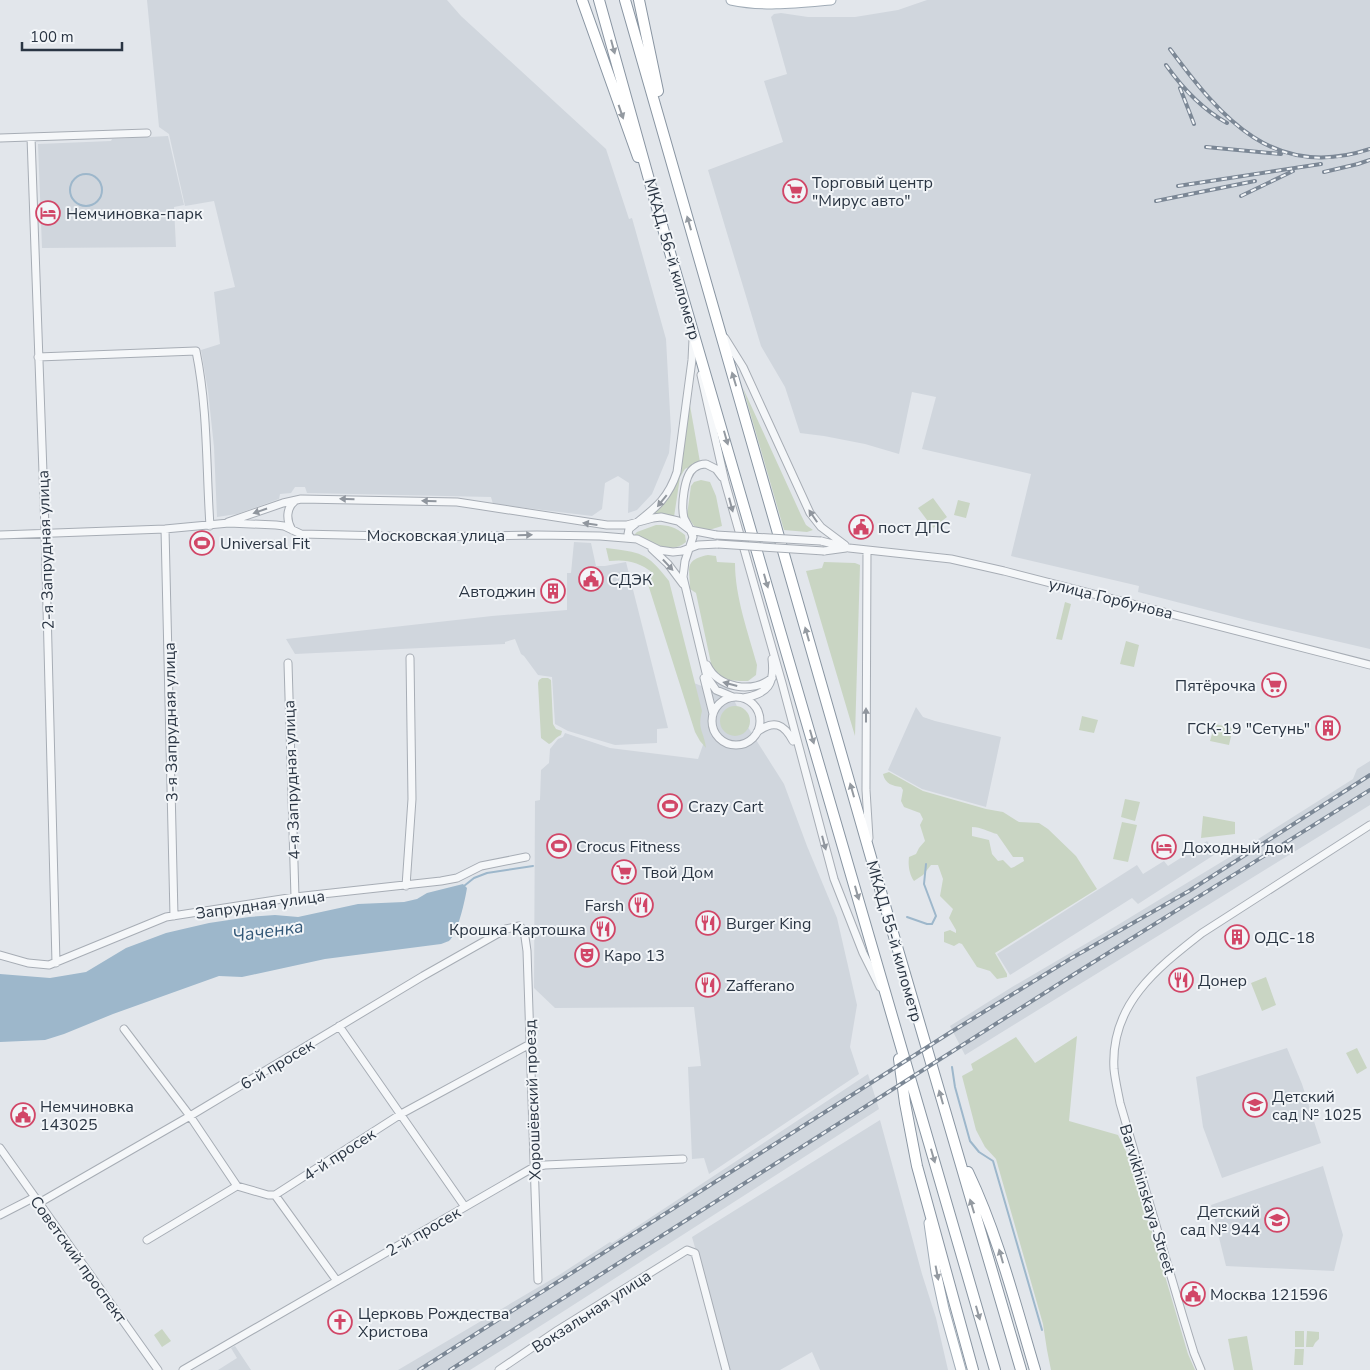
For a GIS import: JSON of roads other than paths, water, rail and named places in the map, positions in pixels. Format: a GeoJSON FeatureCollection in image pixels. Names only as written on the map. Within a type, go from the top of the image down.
{"type":"FeatureCollection","features":[{"type":"Feature","properties":{"kind":"highway"},"geometry":{"type":"LineString","coordinates":[[582,0],[632,142],[655,200]]}},
{"type":"Feature","properties":{"kind":"highway","name":"МКАД, 56-й километр"},"geometry":{"type":"LineString","coordinates":[[600,0],[655,200],[748,517]]}},
{"type":"Feature","properties":{"kind":"highway","name":"МКАД, 56-й километр"},"geometry":{"type":"LineString","coordinates":[[625,0],[772,510]]}},
{"type":"Feature","properties":{"kind":"highway"},"geometry":{"type":"LineString","coordinates":[[639,0],[674,165]]}},
{"type":"Feature","properties":{"kind":"highway","name":"МКАД, 55-й километр"},"geometry":{"type":"LineString","coordinates":[[772,510],[874,868],[1021,1370]]}},
{"type":"Feature","properties":{"kind":"highway","name":"МКАД, 55-й километр"},"geometry":{"type":"LineString","coordinates":[[748,517],[994,1370]]}},
{"type":"Feature","properties":{"kind":"highway"},"geometry":{"type":"LineString","coordinates":[[895,1026],[917,1166],[973,1370]]}},
{"type":"Feature","properties":{"kind":"highway"},"geometry":{"type":"LineString","coordinates":[[954,1144],[982,1201],[997,1242],[1034,1370]]}},
{"type":"Feature","properties":{"kind":"main road"},"geometry":{"type":"LineString","coordinates":[[731,0],[748,4],[790,4],[831,0]]}},
{"type":"Feature","properties":{"kind":"main road"},"geometry":{"type":"LineString","coordinates":[[928,1208],[936,1272],[961,1370]]}},
{"type":"Feature","properties":{"kind":"street"},"geometry":{"type":"LineString","coordinates":[[0,138],[147,133]]}},
{"type":"Feature","properties":{"kind":"street","name":"2-я Запрудная улица"},"geometry":{"type":"LineString","coordinates":[[31,137],[45,534],[56,963]]}},
{"type":"Feature","properties":{"kind":"street"},"geometry":{"type":"LineString","coordinates":[[690,316],[724,482],[771,644],[834,879],[863,952],[890,1008]]}},
{"type":"Feature","properties":{"kind":"street"},"geometry":{"type":"LineString","coordinates":[[719,328],[743,367],[810,513],[821,527],[849,548]]}},
{"type":"Feature","properties":{"kind":"street"},"geometry":{"type":"LineString","coordinates":[[631,538],[628,534],[629,529],[664,500],[672,487],[677,472],[692,360],[693,338]]}},
{"type":"Feature","properties":{"kind":"street"},"geometry":{"type":"LineString","coordinates":[[38,357],[196,351],[202,380],[205,413],[210,526]]}},
{"type":"Feature","properties":{"kind":"street"},"geometry":{"type":"LineString","coordinates":[[724,482],[716,468],[706,464],[695,467],[690,472],[686,481],[683,510],[684,518],[693,536],[684,570],[684,587],[706,673],[712,687],[721,694],[733,697],[743,698],[762,693],[771,683],[772,678],[771,644]]}},
{"type":"Feature","properties":{"kind":"street"},"geometry":{"type":"LineString","coordinates":[[292,530],[288,520],[288,509],[298,499]]}},
{"type":"Feature","properties":{"kind":"street","name":"Московская улица"},"geometry":{"type":"LineString","coordinates":[[0,535],[210,526],[223,524],[298,499],[444,501],[596,525],[617,526],[653,518],[670,519],[678,521],[690,530]]}},
{"type":"Feature","properties":{"kind":"street","name":"Московская улица"},"geometry":{"type":"LineString","coordinates":[[223,524],[276,525],[298,534],[431,537],[537,534],[600,536],[631,538],[648,545]]}},
{"type":"Feature","properties":{"kind":"street","name":"3-я Запрудная улица"},"geometry":{"type":"LineString","coordinates":[[165,528],[174,916]]}},
{"type":"Feature","properties":{"kind":"street","name":"улица Горбунова"},"geometry":{"type":"LineString","coordinates":[[690,530],[716,535],[821,541],[849,548],[952,559],[1370,664]]}},
{"type":"Feature","properties":{"kind":"street"},"geometry":{"type":"LineString","coordinates":[[824,551],[830,548],[832,543],[830,533]]}},
{"type":"Feature","properties":{"kind":"street","name":"улица Горбунова"},"geometry":{"type":"LineString","coordinates":[[648,545],[659,550],[673,552],[698,545],[718,544],[824,551],[849,548]]}},
{"type":"Feature","properties":{"kind":"street"},"geometry":{"type":"LineString","coordinates":[[648,545],[668,564],[684,587]]}},
{"type":"Feature","properties":{"kind":"street"},"geometry":{"type":"LineString","coordinates":[[867,550],[866,790],[874,868]]}},
{"type":"Feature","properties":{"kind":"street"},"geometry":{"type":"LineString","coordinates":[[702,653],[713,675],[725,683],[748,687],[764,683],[772,678]]}},
{"type":"Feature","properties":{"kind":"street"},"geometry":{"type":"LineString","coordinates":[[702,653],[702,672],[713,714],[712,728],[724,742],[733,745],[751,740],[757,732],[760,723],[757,710],[751,702],[743,698]]}},
{"type":"Feature","properties":{"kind":"street"},"geometry":{"type":"LineString","coordinates":[[406,886],[412,799],[410,658]]}},
{"type":"Feature","properties":{"kind":"street","name":"4-я Запрудная улица"},"geometry":{"type":"LineString","coordinates":[[288,663],[295,897]]}},
{"type":"Feature","properties":{"kind":"street"},"geometry":{"type":"LineString","coordinates":[[713,714],[720,702],[733,697]]}},
{"type":"Feature","properties":{"kind":"street"},"geometry":{"type":"LineString","coordinates":[[757,732],[770,725],[776,724],[784,727],[800,754]]}},
{"type":"Feature","properties":{"kind":"street","name":"Barvikhinskaya Street"},"geometry":{"type":"LineString","coordinates":[[1201,1370],[1183,1317],[1120,1103],[1114,1070],[1119,1024],[1125,1010],[1138,992],[1176,953],[1259,894],[1370,825]]}},
{"type":"Feature","properties":{"kind":"street","name":"Запрудная улица"},"geometry":{"type":"LineString","coordinates":[[0,955],[39,965],[56,963],[166,917],[295,897],[406,886],[457,878],[481,866],[526,857]]}},
{"type":"Feature","properties":{"kind":"street","name":"6-й просек"},"geometry":{"type":"LineString","coordinates":[[0,1215],[37,1200],[190,1116],[423,976],[506,929],[515,926]]}},
{"type":"Feature","properties":{"kind":"street","name":"Хорошёвский проезд"},"geometry":{"type":"LineString","coordinates":[[515,926],[522,927],[525,933],[538,1280]]}},
{"type":"Feature","properties":{"kind":"street"},"geometry":{"type":"LineString","coordinates":[[339,1026],[465,1207]]}},
{"type":"Feature","properties":{"kind":"street"},"geometry":{"type":"LineString","coordinates":[[124,1029],[190,1116],[237,1186],[268,1195],[275,1195],[337,1281]]}},
{"type":"Feature","properties":{"kind":"street","name":"4-й просек"},"geometry":{"type":"LineString","coordinates":[[275,1195],[402,1114],[530,1044]]}},
{"type":"Feature","properties":{"kind":"street","name":"Советский проспект"},"geometry":{"type":"LineString","coordinates":[[0,1148],[158,1370]]}},
{"type":"Feature","properties":{"kind":"street","name":"2-й просек"},"geometry":{"type":"LineString","coordinates":[[183,1370],[534,1167],[683,1159]]}},
{"type":"Feature","properties":{"kind":"street"},"geometry":{"type":"LineString","coordinates":[[147,1240],[237,1186]]}},
{"type":"Feature","properties":{"kind":"street","name":"Вокзальная улица"},"geometry":{"type":"LineString","coordinates":[[499,1370],[558,1330],[683,1252],[691,1251],[695,1253],[726,1370]]}},
{"type":"Feature","properties":{"kind":"water"},"geometry":{"type":"Polygon","coordinates":[[[463,884],[467,888],[458,924],[449,941],[441,944],[325,959],[242,977],[219,976],[45,1040],[0,1042],[0,974],[50,978],[86,972],[126,948],[166,933],[209,923],[249,917],[275,915],[298,917],[358,904],[404,902],[417,899],[427,893],[463,884]]]}},
{"type":"Feature","properties":{"kind":"waterway"},"geometry":{"type":"LineString","coordinates":[[86,174],[92,175],[97,179],[101,184],[102,190],[101,196],[97,201],[92,205],[86,206],[80,205],[75,201],[71,196],[70,190],[71,184],[75,179],[80,175],[86,174]]}},
{"type":"Feature","properties":{"kind":"waterway"},"geometry":{"type":"LineString","coordinates":[[907,917],[932,924],[936,916],[924,884],[926,864]]}},
{"type":"Feature","properties":{"kind":"waterway","name":"Чаченка"},"geometry":{"type":"LineString","coordinates":[[464,886],[474,878],[487,873],[533,866]]}},
{"type":"Feature","properties":{"kind":"waterway"},"geometry":{"type":"LineString","coordinates":[[952,1067],[955,1087],[970,1141],[979,1152],[993,1161],[1042,1330]]}},
{"type":"Feature","properties":{"kind":"railway"},"geometry":{"type":"LineString","coordinates":[[1170,49],[1210,99],[1231,120],[1254,137],[1278,150],[1306,157],[1336,157],[1370,149]]}},
{"type":"Feature","properties":{"kind":"railway"},"geometry":{"type":"LineString","coordinates":[[1166,65],[1194,98],[1227,123]]}},
{"type":"Feature","properties":{"kind":"railway"},"geometry":{"type":"LineString","coordinates":[[1180,88],[1194,124]]}},
{"type":"Feature","properties":{"kind":"railway"},"geometry":{"type":"LineString","coordinates":[[1206,147],[1281,154]]}},
{"type":"Feature","properties":{"kind":"railway"},"geometry":{"type":"LineString","coordinates":[[1324,172],[1370,160]]}},
{"type":"Feature","properties":{"kind":"railway"},"geometry":{"type":"LineString","coordinates":[[1178,186],[1321,164]]}},
{"type":"Feature","properties":{"kind":"railway"},"geometry":{"type":"LineString","coordinates":[[1241,196],[1293,171]]}},
{"type":"Feature","properties":{"kind":"railway"},"geometry":{"type":"LineString","coordinates":[[1156,201],[1255,181]]}},
{"type":"Feature","properties":{"kind":"railway"},"geometry":{"type":"LineString","coordinates":[[419,1370],[951,1032],[1070,959],[1189,891],[1370,775]]}},
{"type":"Feature","properties":{"kind":"railway"},"geometry":{"type":"LineString","coordinates":[[450,1370],[1076,973],[1370,790]]}},
{"type":"Feature","properties":{"kind":"place","name":"Торговый центр \"Мирус авто\""},"geometry":{"type":"Point","coordinates":[795,191]}},
{"type":"Feature","properties":{"kind":"place","name":"Немчиновка-парк"},"geometry":{"type":"Point","coordinates":[48,213]}},
{"type":"Feature","properties":{"kind":"place","name":"пост ДПС"},"geometry":{"type":"Point","coordinates":[861,527]}},
{"type":"Feature","properties":{"kind":"place","name":"Universal Fit"},"geometry":{"type":"Point","coordinates":[202,543]}},
{"type":"Feature","properties":{"kind":"place","name":"СДЭК"},"geometry":{"type":"Point","coordinates":[591,579]}},
{"type":"Feature","properties":{"kind":"place","name":"Автоджин"},"geometry":{"type":"Point","coordinates":[553,591]}},
{"type":"Feature","properties":{"kind":"place","name":"Пятёрочка"},"geometry":{"type":"Point","coordinates":[1274,685]}},
{"type":"Feature","properties":{"kind":"place","name":"ГСК-19 \"Сетунь\""},"geometry":{"type":"Point","coordinates":[1328,728]}},
{"type":"Feature","properties":{"kind":"place","name":"Crazy Cart"},"geometry":{"type":"Point","coordinates":[670,806]}},
{"type":"Feature","properties":{"kind":"place","name":"Crocus Fitness"},"geometry":{"type":"Point","coordinates":[559,846]}},
{"type":"Feature","properties":{"kind":"place","name":"Доходный дом"},"geometry":{"type":"Point","coordinates":[1164,847]}},
{"type":"Feature","properties":{"kind":"place","name":"Твой Дом"},"geometry":{"type":"Point","coordinates":[624,872]}},
{"type":"Feature","properties":{"kind":"place","name":"Farsh"},"geometry":{"type":"Point","coordinates":[641,905]}},
{"type":"Feature","properties":{"kind":"place","name":"Burger King"},"geometry":{"type":"Point","coordinates":[708,923]}},
{"type":"Feature","properties":{"kind":"place","name":"Крошка Картошка"},"geometry":{"type":"Point","coordinates":[603,929]}},
{"type":"Feature","properties":{"kind":"place","name":"ОДС-18"},"geometry":{"type":"Point","coordinates":[1237,937]}},
{"type":"Feature","properties":{"kind":"place","name":"Каро 13"},"geometry":{"type":"Point","coordinates":[587,955]}},
{"type":"Feature","properties":{"kind":"place","name":"Донер"},"geometry":{"type":"Point","coordinates":[1181,980]}},
{"type":"Feature","properties":{"kind":"place","name":"Zafferano"},"geometry":{"type":"Point","coordinates":[708,985]}},
{"type":"Feature","properties":{"kind":"place","name":"Детский сад № 1025"},"geometry":{"type":"Point","coordinates":[1255,1105]}},
{"type":"Feature","properties":{"kind":"place","name":"Немчиновка 143025"},"geometry":{"type":"Point","coordinates":[23,1115]}},
{"type":"Feature","properties":{"kind":"place","name":"Детский сад № 944"},"geometry":{"type":"Point","coordinates":[1277,1220]}},
{"type":"Feature","properties":{"kind":"place","name":"Москва 121596"},"geometry":{"type":"Point","coordinates":[1193,1294]}},
{"type":"Feature","properties":{"kind":"place","name":"Церковь Рождества Христова"},"geometry":{"type":"Point","coordinates":[340,1322]}}]}
